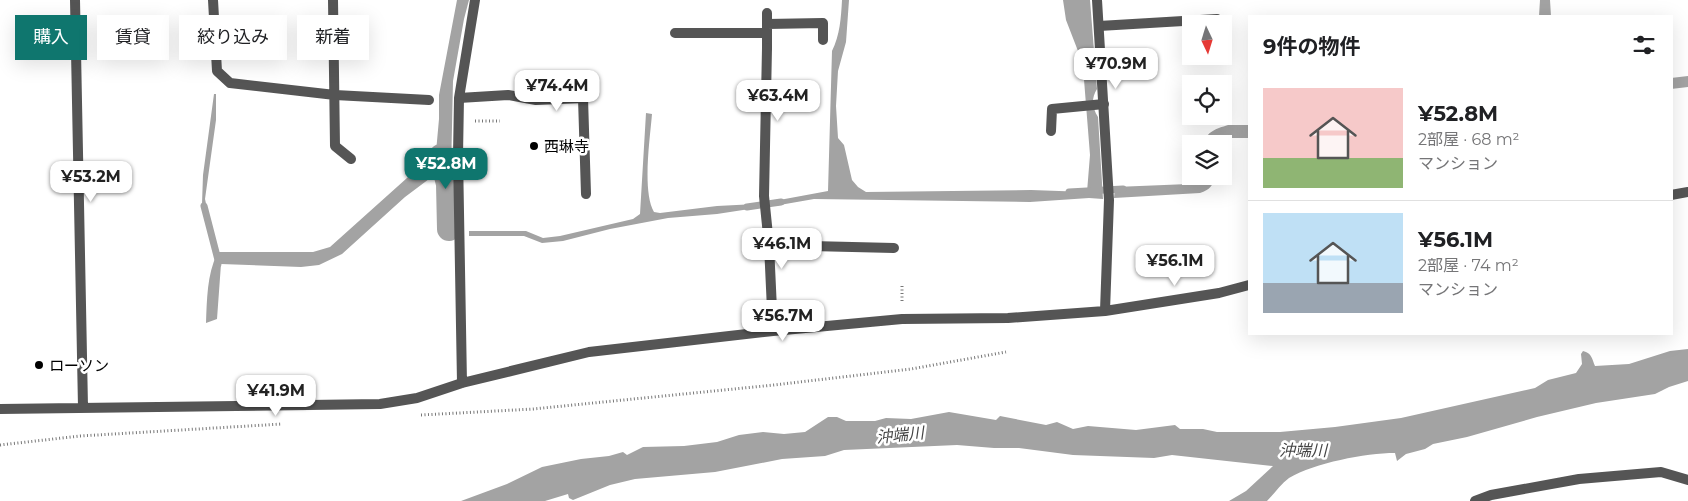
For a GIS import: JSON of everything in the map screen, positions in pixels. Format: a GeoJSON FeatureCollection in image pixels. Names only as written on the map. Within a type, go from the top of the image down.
{"type":"FeatureCollection","features":[{"type":"Feature","properties":{"kind":"street"},"geometry":{"type":"LineString","coordinates":[[75,0],[83,407]]}},
{"type":"Feature","properties":{"kind":"street"},"geometry":{"type":"LineString","coordinates":[[213,0],[217,71],[230,83],[335,95],[429,100]]}},
{"type":"Feature","properties":{"kind":"street"},"geometry":{"type":"LineString","coordinates":[[333,0],[335,146],[351,159]]}},
{"type":"Feature","properties":{"kind":"street"},"geometry":{"type":"LineString","coordinates":[[462,382],[458,155],[459,98],[475,0]]}},
{"type":"Feature","properties":{"kind":"street"},"geometry":{"type":"LineString","coordinates":[[1096,0],[1099,26],[1101,104],[1109,200],[1105,311]]}},
{"type":"Feature","properties":{"kind":"street"},"geometry":{"type":"LineString","coordinates":[[767,13],[764,196],[769,245],[773,331]]}},
{"type":"Feature","properties":{"kind":"street"},"geometry":{"type":"LineString","coordinates":[[1099,26],[1182,21]]}},
{"type":"Feature","properties":{"kind":"street"},"geometry":{"type":"LineString","coordinates":[[675,33],[767,29],[823,23],[823,40]]}},
{"type":"Feature","properties":{"kind":"street"},"geometry":{"type":"LineString","coordinates":[[459,98],[508,95],[536,100],[583,98],[586,194]]}},
{"type":"Feature","properties":{"kind":"street"},"geometry":{"type":"LineString","coordinates":[[1051,131],[1052,109],[1101,104]]}},
{"type":"Feature","properties":{"kind":"street"},"geometry":{"type":"LineString","coordinates":[[1673,195],[1688,192]]}},
{"type":"Feature","properties":{"kind":"street"},"geometry":{"type":"LineString","coordinates":[[769,245],[894,248]]}},
{"type":"Feature","properties":{"kind":"street"},"geometry":{"type":"LineString","coordinates":[[0,409],[380,404],[418,398],[462,382],[589,352],[773,331],[902,319],[1008,318],[1105,311],[1219,293],[1248,285]]}},
{"type":"Feature","properties":{"kind":"street"},"geometry":{"type":"LineString","coordinates":[[1475,501],[1491,495],[1579,478],[1661,472],[1688,480]]}},
{"type":"Feature","properties":{"kind":"path"},"geometry":{"type":"LineString","coordinates":[[459,122],[500,121]]}},
{"type":"Feature","properties":{"kind":"path"},"geometry":{"type":"LineString","coordinates":[[414,416],[534,409],[774,385],[911,369],[1006,352]]}},
{"type":"Feature","properties":{"kind":"path"},"geometry":{"type":"LineString","coordinates":[[0,445],[80,436],[286,423]]}},
{"type":"Feature","properties":{"kind":"water"},"geometry":{"type":"Polygon","coordinates":[[[457,0],[469,0],[453,81],[451,172],[429,179],[405,197],[342,254],[319,265],[301,267],[221,264],[217,319],[206,323],[210,277],[218,252],[313,252],[330,247],[436,152],[439,95],[457,0]]]}},
{"type":"Feature","properties":{"kind":"water"},"geometry":{"type":"Polygon","coordinates":[[[842,0],[849,0],[846,42],[838,71],[836,106],[838,138],[844,145],[852,180],[858,187],[866,192],[1031,190],[1087,192],[1090,155],[1083,67],[1066,20],[1063,0],[1090,0],[1097,89],[1093,103],[1098,117],[1103,199],[1089,198],[1030,202],[814,199],[774,206],[774,201],[828,191],[832,51],[841,20],[842,0]]]}},
{"type":"Feature","properties":{"kind":"water"},"geometry":{"type":"Polygon","coordinates":[[[1540,0],[1550,0],[1551,15],[1539,15],[1540,0]]]}},
{"type":"Feature","properties":{"kind":"water"},"geometry":{"type":"Polygon","coordinates":[[[1688,76],[1688,87],[1673,89],[1673,78],[1688,76]]]}},
{"type":"Feature","properties":{"kind":"water"},"geometry":{"type":"Polygon","coordinates":[[[214,94],[216,94],[216,120],[205,199],[208,213],[204,213],[202,204],[203,175],[214,94]]]}},
{"type":"Feature","properties":{"kind":"water"},"geometry":{"type":"Polygon","coordinates":[[[646,113],[652,114],[648,191],[654,212],[756,204],[756,208],[717,214],[668,218],[610,229],[563,241],[542,243],[524,236],[469,236],[469,231],[526,231],[543,238],[560,236],[633,219],[640,214],[646,113]]]}},
{"type":"Feature","properties":{"kind":"water"},"geometry":{"type":"Polygon","coordinates":[[[1228,125],[1248,125],[1248,138],[1232,138],[1232,135],[1208,135],[1228,125]]]}},
{"type":"Feature","properties":{"kind":"water"},"geometry":{"type":"Polygon","coordinates":[[[1212,185],[1200,193],[1114,198],[1115,187],[1212,185]]]}},
{"type":"Feature","properties":{"kind":"water","name":"沖端川"},"geometry":{"type":"Polygon","coordinates":[[[1688,349],[1688,381],[1655,394],[1596,403],[1467,437],[1433,444],[1425,449],[1406,454],[1397,461],[1395,453],[1383,453],[1326,463],[1289,478],[1267,501],[1229,501],[1246,491],[1273,466],[1172,455],[1154,458],[1073,455],[1019,448],[957,445],[844,450],[825,456],[782,459],[715,472],[635,479],[610,485],[573,500],[569,498],[568,494],[545,501],[461,501],[507,484],[542,467],[623,452],[627,455],[643,447],[684,446],[717,442],[739,435],[763,432],[784,434],[805,432],[828,417],[837,417],[846,421],[875,421],[886,418],[911,419],[949,412],[996,420],[1000,416],[1046,425],[1057,422],[1073,429],[1088,426],[1136,430],[1175,425],[1180,429],[1203,429],[1217,432],[1280,432],[1401,418],[1535,388],[1548,380],[1576,373],[1582,364],[1581,354],[1583,351],[1590,355],[1595,366],[1629,364],[1670,351],[1688,349]]]}},
{"type":"Feature","properties":{"kind":"waterway"},"geometry":{"type":"LineString","coordinates":[[441,156],[448,184],[449,229]]}},
{"type":"Feature","properties":{"kind":"waterway"},"geometry":{"type":"LineString","coordinates":[[1069,192],[1123,189]]}},
{"type":"Feature","properties":{"kind":"waterway"},"geometry":{"type":"LineString","coordinates":[[747,207],[781,202]]}},
{"type":"Feature","properties":{"kind":"waterway"},"geometry":{"type":"LineString","coordinates":[[204,206],[218,264]]}},
{"type":"Feature","properties":{"kind":"place","name":"西琳寺"},"geometry":{"type":"Point","coordinates":[534,146]}},
{"type":"Feature","properties":{"kind":"place","name":"ローソン"},"geometry":{"type":"Point","coordinates":[39,365]}}]}
